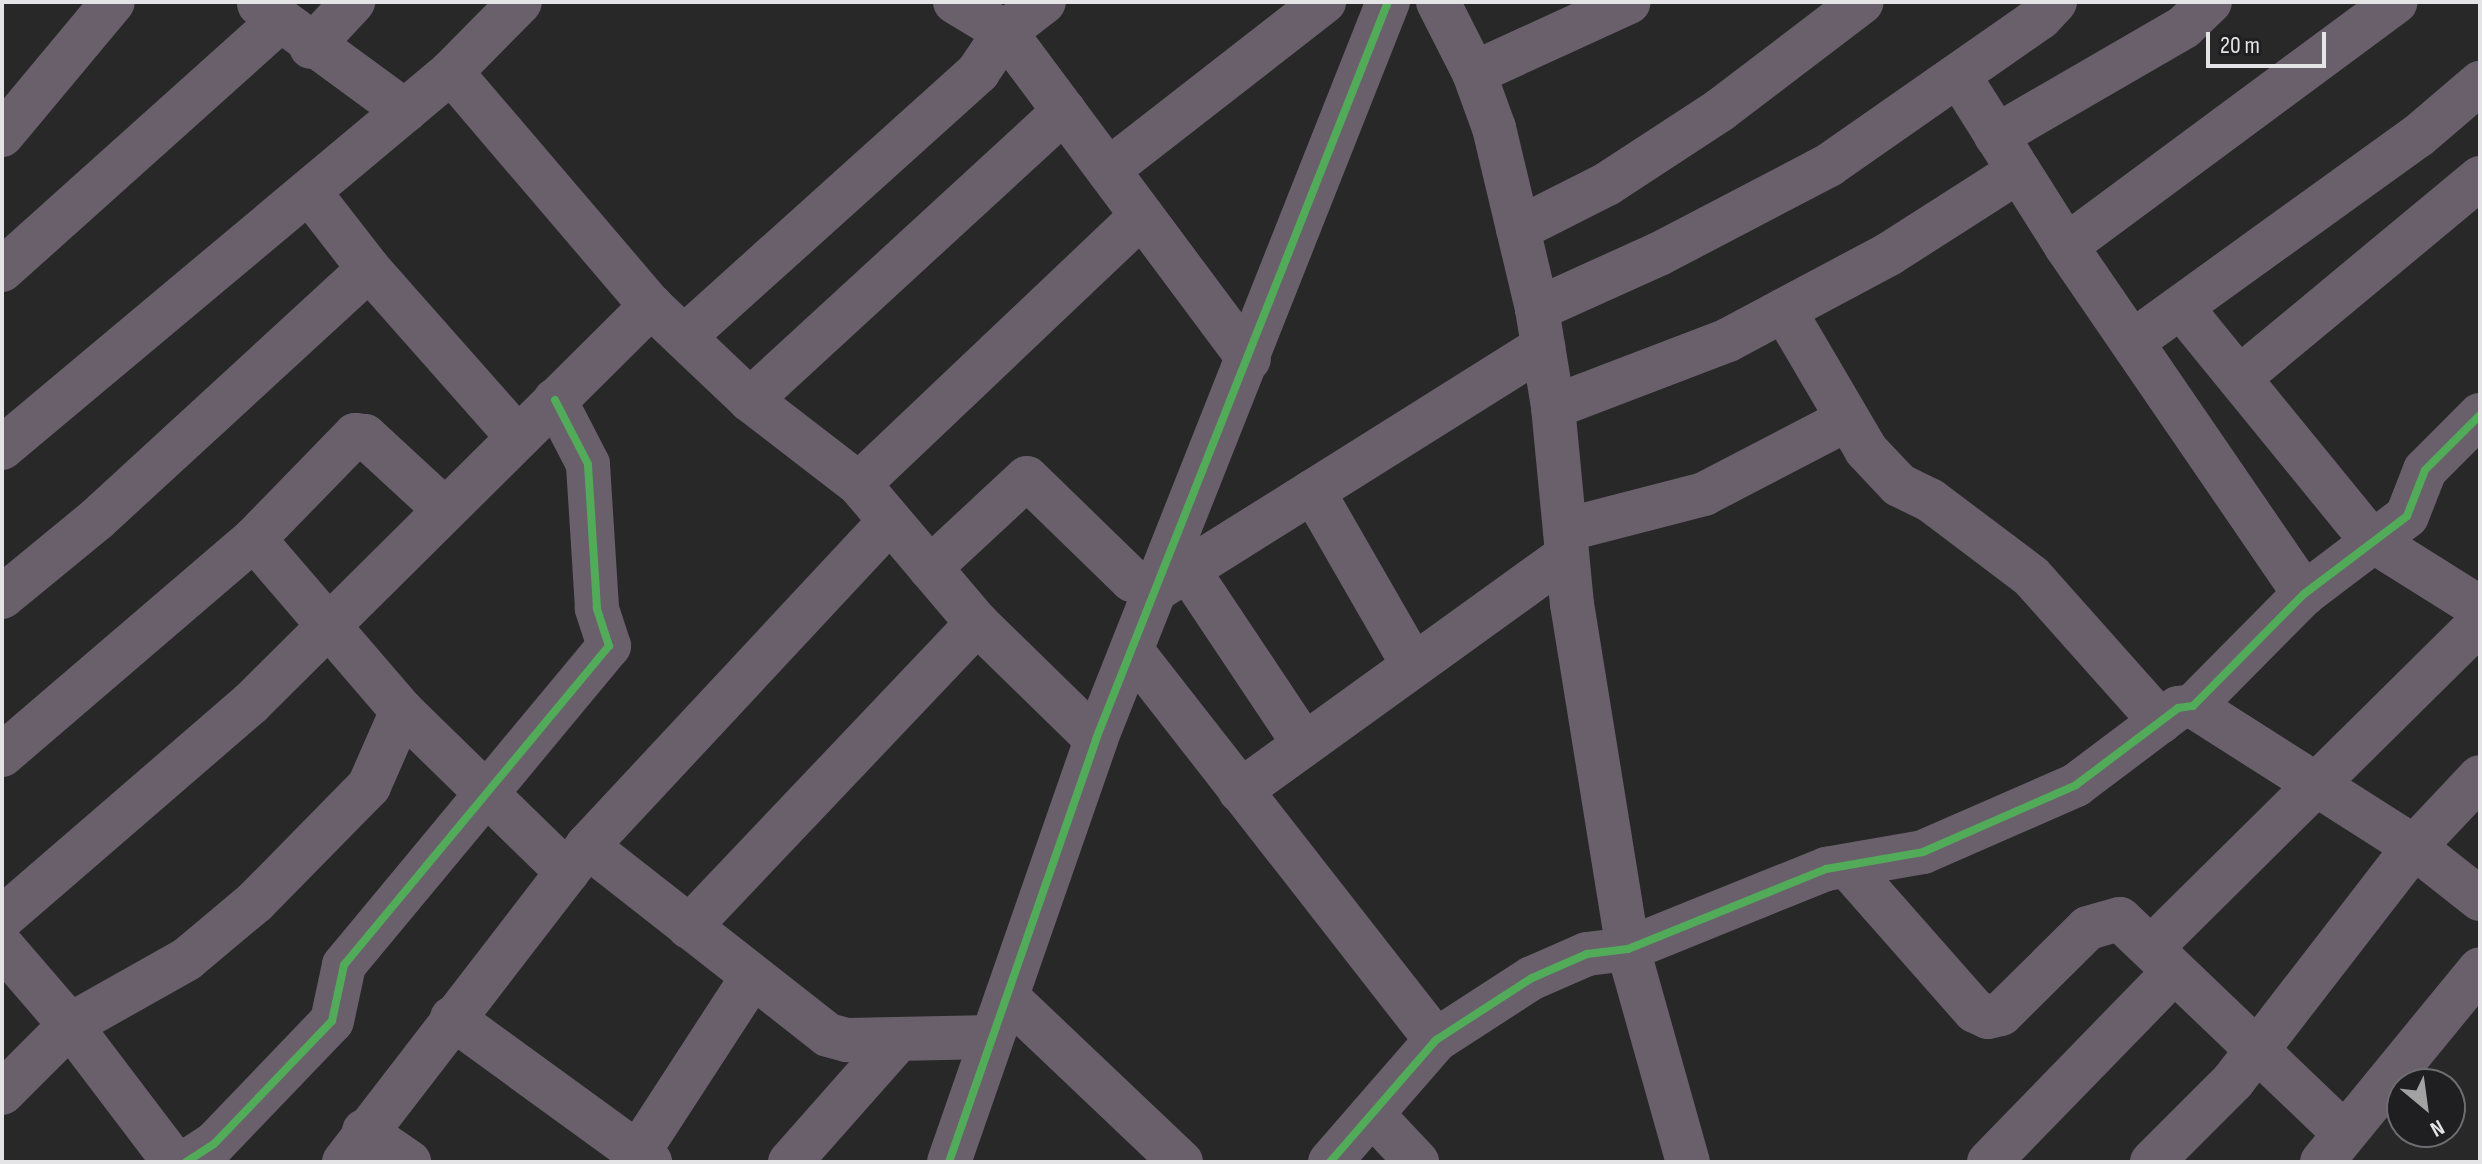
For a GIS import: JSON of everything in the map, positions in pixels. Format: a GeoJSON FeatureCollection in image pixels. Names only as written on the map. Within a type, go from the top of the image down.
{"type":"FeatureCollection","features":[{"type":"Feature","properties":{"kind":"street"},"geometry":{"type":"LineString","coordinates":[[2,135],[113,2]]}},
{"type":"Feature","properties":{"kind":"street"},"geometry":{"type":"LineString","coordinates":[[2,270],[283,23],[353,2]]}},
{"type":"Feature","properties":{"kind":"street"},"geometry":{"type":"LineString","coordinates":[[2,448],[451,72],[520,2]]}},
{"type":"Feature","properties":{"kind":"street"},"geometry":{"type":"LineString","coordinates":[[955,2],[1005,32],[1249,359]]}},
{"type":"Feature","properties":{"kind":"street"},"geometry":{"type":"LineString","coordinates":[[1108,170],[1324,2]]}},
{"type":"Feature","properties":{"kind":"street"},"geometry":{"type":"LineString","coordinates":[[949,1162],[1096,739],[1132,651],[1172,580],[1249,359],[1388,2]]}},
{"type":"Feature","properties":{"kind":"street"},"geometry":{"type":"LineString","coordinates":[[1438,2],[1474,73],[1518,229],[1540,328],[1553,407],[1566,542],[1628,949],[1688,1162]]}},
{"type":"Feature","properties":{"kind":"street"},"geometry":{"type":"LineString","coordinates":[[1474,73],[1629,2]]}},
{"type":"Feature","properties":{"kind":"street"},"geometry":{"type":"LineString","coordinates":[[1518,229],[1607,184],[1720,110],[1862,2]]}},
{"type":"Feature","properties":{"kind":"street"},"geometry":{"type":"LineString","coordinates":[[930,568],[1027,478],[1132,580],[1172,580],[1313,491],[1540,328],[1781,191],[1959,76],[2055,2]]}},
{"type":"Feature","properties":{"kind":"street"},"geometry":{"type":"LineString","coordinates":[[1553,407],[1703,351],[1889,254],[2007,153],[2184,27],[2210,2]]}},
{"type":"Feature","properties":{"kind":"street"},"geometry":{"type":"LineString","coordinates":[[2066,246],[2396,2]]}},
{"type":"Feature","properties":{"kind":"street"},"geometry":{"type":"LineString","coordinates":[[684,337],[978,72],[1005,32],[1042,3]]}},
{"type":"Feature","properties":{"kind":"street"},"geometry":{"type":"LineString","coordinates":[[283,23],[405,111]]}},
{"type":"Feature","properties":{"kind":"street"},"geometry":{"type":"LineString","coordinates":[[451,72],[651,306],[750,400],[859,484],[977,623],[1096,739]]}},
{"type":"Feature","properties":{"kind":"street"},"geometry":{"type":"LineString","coordinates":[[1959,76],[2066,246],[2304,594]]}},
{"type":"Feature","properties":{"kind":"street"},"geometry":{"type":"LineString","coordinates":[[2132,342],[2418,136],[2480,83]]}},
{"type":"Feature","properties":{"kind":"street"},"geometry":{"type":"LineString","coordinates":[[750,400],[1064,111]]}},
{"type":"Feature","properties":{"kind":"street"},"geometry":{"type":"LineString","coordinates":[[2239,378],[2480,178]]}},
{"type":"Feature","properties":{"kind":"street"},"geometry":{"type":"LineString","coordinates":[[310,193],[369,269],[517,436]]}},
{"type":"Feature","properties":{"kind":"street"},"geometry":{"type":"LineString","coordinates":[[859,484],[1142,215]]}},
{"type":"Feature","properties":{"kind":"street"},"geometry":{"type":"LineString","coordinates":[[2,597],[97,519],[369,269]]}},
{"type":"Feature","properties":{"kind":"street"},"geometry":{"type":"LineString","coordinates":[[2,918],[251,703],[327,624],[651,306]]}},
{"type":"Feature","properties":{"kind":"street"},"geometry":{"type":"LineString","coordinates":[[2181,307],[2370,539],[2480,608]]}},
{"type":"Feature","properties":{"kind":"street"},"geometry":{"type":"LineString","coordinates":[[1784,310],[1866,450],[1899,485],[1930,500],[2031,576],[2177,714],[2317,786],[2414,847],[2480,899]]}},
{"type":"Feature","properties":{"kind":"street"},"geometry":{"type":"LineString","coordinates":[[186,1162],[214,1144],[332,1021],[344,965],[484,791],[609,646],[597,608],[588,464],[555,400]]}},
{"type":"Feature","properties":{"kind":"street"},"geometry":{"type":"LineString","coordinates":[[1330,1162],[1436,1040],[1532,978],[1587,954],[1628,949],[1778,887],[1847,866],[1923,852],[1976,833],[2076,785],[2177,714],[2304,594],[2370,539],[2407,516],[2425,470],[2480,415]]}},
{"type":"Feature","properties":{"kind":"street"},"geometry":{"type":"LineString","coordinates":[[1240,791],[1413,665],[1566,542],[1704,494],[1848,419]]}},
{"type":"Feature","properties":{"kind":"street"},"geometry":{"type":"LineString","coordinates":[[2,755],[254,539],[360,434],[444,509]]}},
{"type":"Feature","properties":{"kind":"street"},"geometry":{"type":"LineString","coordinates":[[1313,491],[1413,665]]}},
{"type":"Feature","properties":{"kind":"street"},"geometry":{"type":"LineString","coordinates":[[409,1162],[354,1146],[577,859],[890,521]]}},
{"type":"Feature","properties":{"kind":"street"},"geometry":{"type":"LineString","coordinates":[[254,539],[402,711],[484,791],[577,859],[689,927],[828,1035],[847,1040],[992,1037]]}},
{"type":"Feature","properties":{"kind":"street"},"geometry":{"type":"LineString","coordinates":[[1172,580],[1304,744]]}},
{"type":"Feature","properties":{"kind":"street"},"geometry":{"type":"LineString","coordinates":[[1989,1162],[2317,786],[2480,622]]}},
{"type":"Feature","properties":{"kind":"street"},"geometry":{"type":"LineString","coordinates":[[689,927],[977,623]]}},
{"type":"Feature","properties":{"kind":"street"},"geometry":{"type":"LineString","coordinates":[[1132,651],[1436,1040]]}},
{"type":"Feature","properties":{"kind":"street"},"geometry":{"type":"LineString","coordinates":[[2,1093],[70,1025],[187,959],[255,902],[369,786],[402,711]]}},
{"type":"Feature","properties":{"kind":"street"},"geometry":{"type":"LineString","coordinates":[[2152,1162],[2233,1081],[2254,1048],[2414,847],[2480,777]]}},
{"type":"Feature","properties":{"kind":"street"},"geometry":{"type":"LineString","coordinates":[[1847,866],[1975,1011],[1988,1017],[2001,1014],[2088,928],[2105,920],[2120,919],[2254,1048],[2332,1147],[2480,969]]}},
{"type":"Feature","properties":{"kind":"street"},"geometry":{"type":"LineString","coordinates":[[2,946],[70,1025],[174,1162]]}},
{"type":"Feature","properties":{"kind":"street"},"geometry":{"type":"LineString","coordinates":[[452,1018],[640,1159],[752,977]]}},
{"type":"Feature","properties":{"kind":"street"},"geometry":{"type":"LineString","coordinates":[[1007,997],[1181,1162]]}},
{"type":"Feature","properties":{"kind":"street"},"geometry":{"type":"LineString","coordinates":[[790,1162],[899,1039]]}},
{"type":"Feature","properties":{"kind":"street"},"geometry":{"type":"LineString","coordinates":[[1372,1114],[1417,1162]]}},
{"type":"Feature","properties":{"kind":"cycle path"},"geometry":{"type":"LineString","coordinates":[[949,1162],[1096,739],[1388,2]]}},
{"type":"Feature","properties":{"kind":"cycle path"},"geometry":{"type":"LineString","coordinates":[[186,1162],[214,1144],[332,1021],[344,965],[609,646],[597,608],[588,464],[555,400]]}},
{"type":"Feature","properties":{"kind":"cycle path"},"geometry":{"type":"LineString","coordinates":[[1330,1162],[1436,1040],[1532,978],[1587,954],[1628,949],[1826,869],[1923,852],[2076,785],[2178,708],[2193,706],[2304,594],[2407,516],[2425,470],[2480,415]]}}]}
